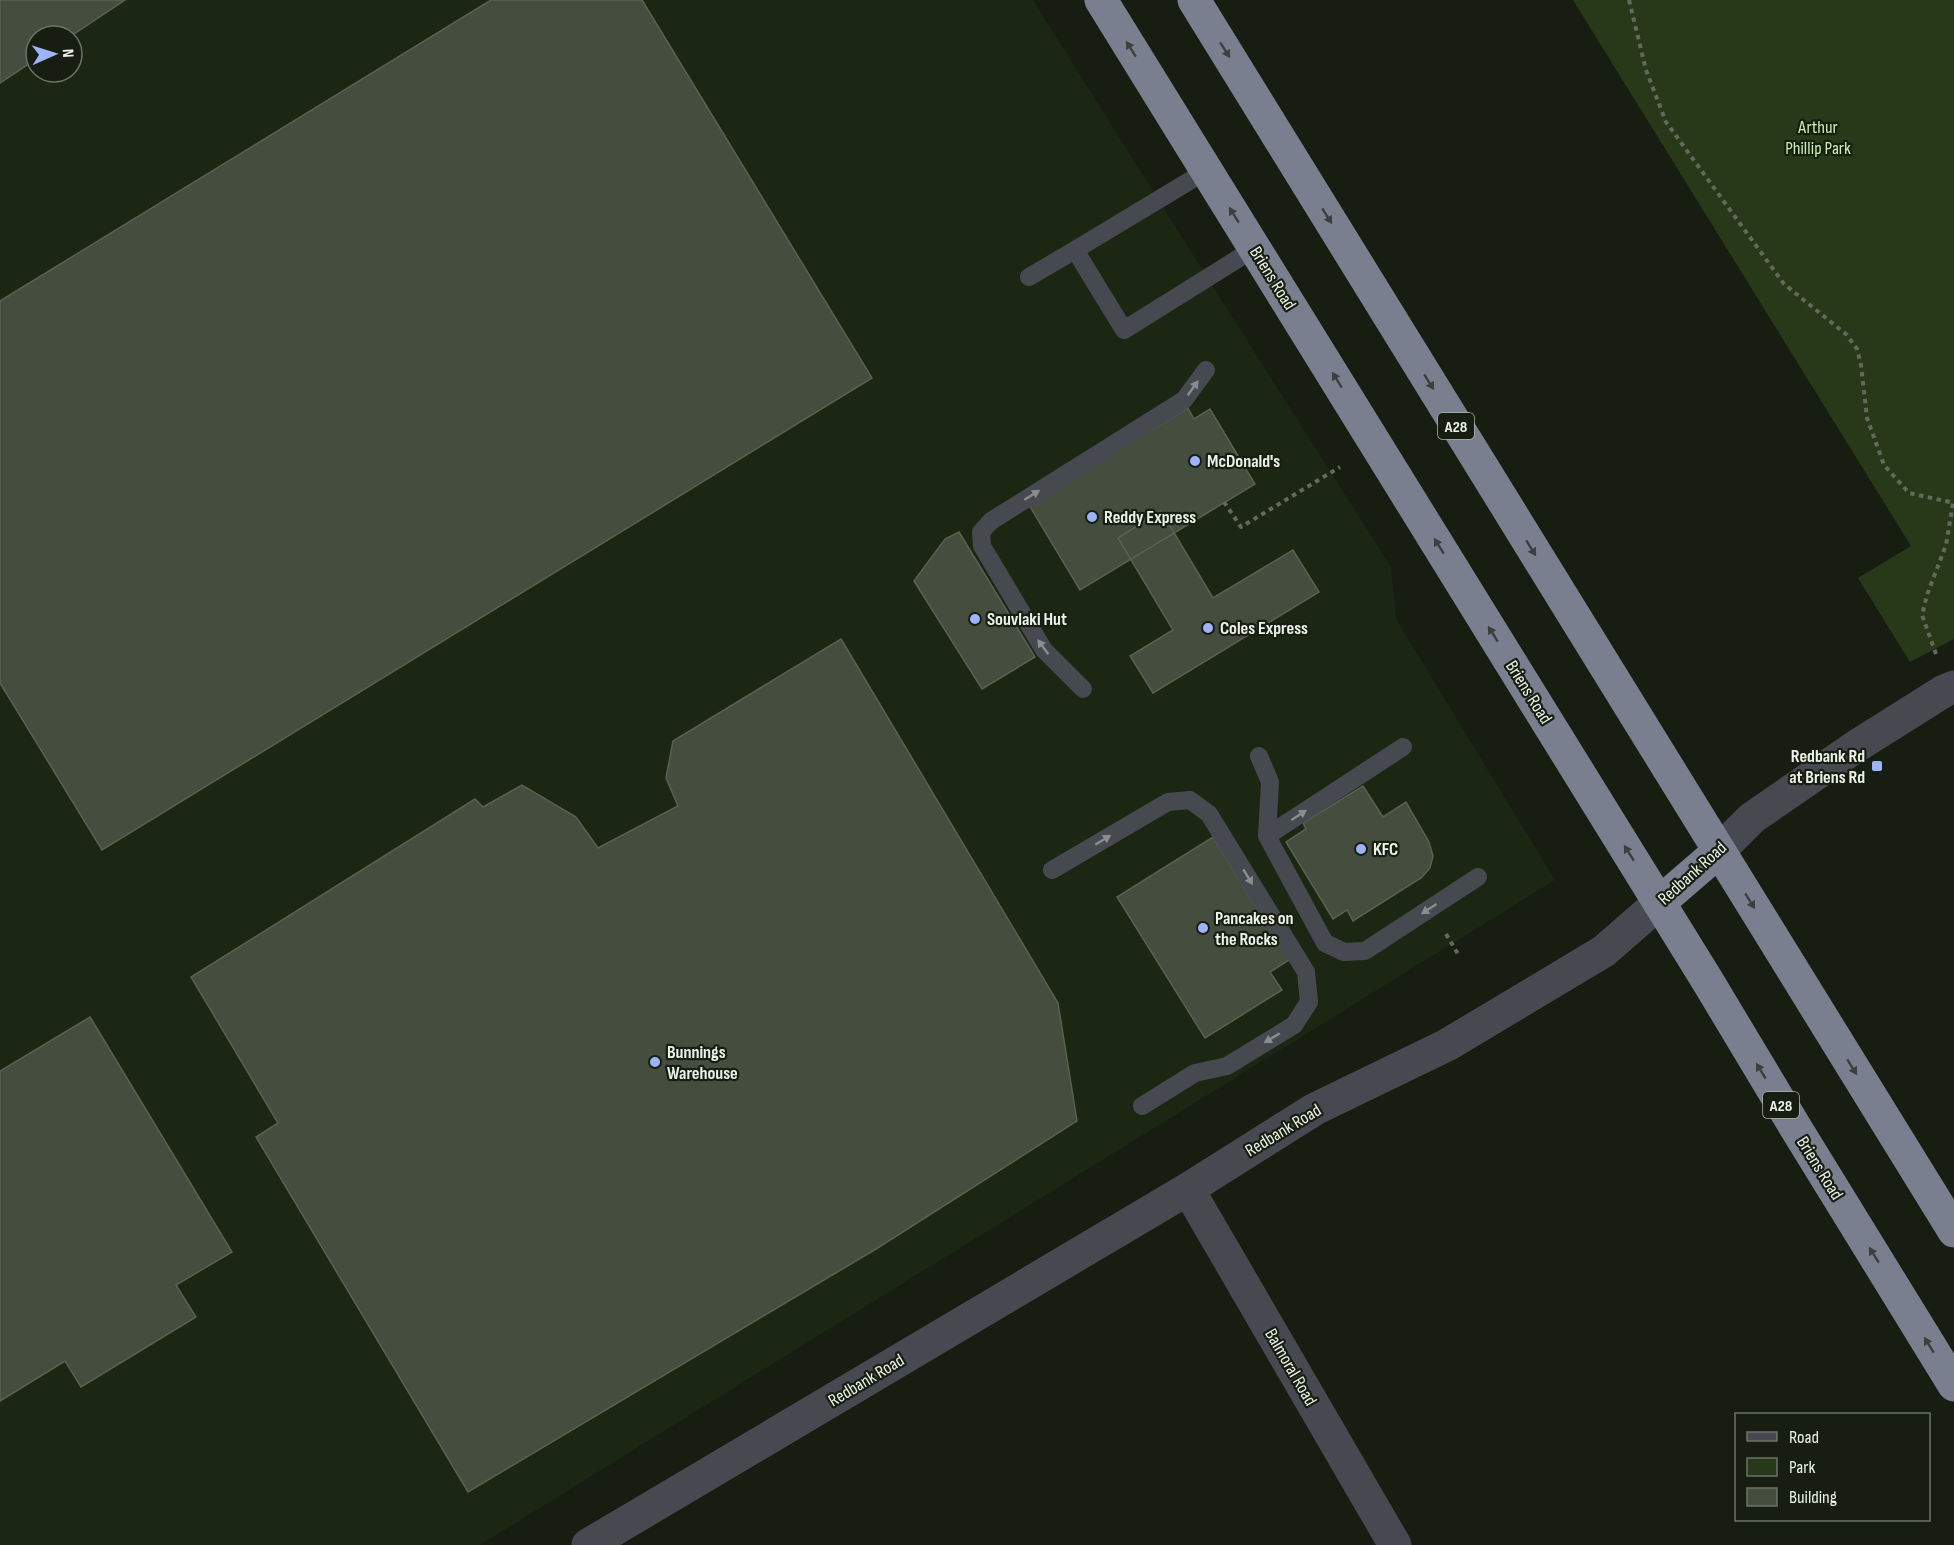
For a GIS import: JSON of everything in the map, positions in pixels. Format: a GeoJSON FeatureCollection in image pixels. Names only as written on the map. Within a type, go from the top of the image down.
{"type":"FeatureCollection","features":[{"type":"Feature","properties":{"kind":"highway","name":"Briens Road"},"geometry":{"type":"LineString","coordinates":[[1101,0],[1954,1384]]}},
{"type":"Feature","properties":{"kind":"highway","name":"A28"},"geometry":{"type":"LineString","coordinates":[[1194,0],[1954,1231]]}},
{"type":"Feature","properties":{"kind":"highway","name":"Redbank Road"},"geometry":{"type":"LineString","coordinates":[[1659,903],[1718,852]]}},
{"type":"Feature","properties":{"kind":"street","name":"Redbank Road"},"geometry":{"type":"LineString","coordinates":[[1718,852],[1752,818],[1855,747],[1954,687]]}},
{"type":"Feature","properties":{"kind":"street","name":"Redbank Road"},"geometry":{"type":"LineString","coordinates":[[588,1545],[1188,1189],[1316,1109],[1448,1045],[1604,951],[1659,903]]}},
{"type":"Feature","properties":{"kind":"street","name":"Balmoral Road"},"geometry":{"type":"LineString","coordinates":[[1188,1189],[1395,1545]]}},
{"type":"Feature","properties":{"kind":"lane"},"geometry":{"type":"LineString","coordinates":[[1029,277],[1206,171]]}},
{"type":"Feature","properties":{"kind":"lane"},"geometry":{"type":"LineString","coordinates":[[1075,250],[1124,330],[1255,248]]}},
{"type":"Feature","properties":{"kind":"lane"},"geometry":{"type":"LineString","coordinates":[[1083,689],[1044,650],[982,546],[981,532],[991,521],[1184,400],[1206,370]]}},
{"type":"Feature","properties":{"kind":"lane"},"geometry":{"type":"LineString","coordinates":[[1267,836],[1403,747]]}},
{"type":"Feature","properties":{"kind":"lane"},"geometry":{"type":"LineString","coordinates":[[1259,756],[1270,782],[1267,836],[1325,943],[1344,952],[1365,951],[1478,877]]}},
{"type":"Feature","properties":{"kind":"lane"},"geometry":{"type":"LineString","coordinates":[[1052,870],[1168,802],[1190,800],[1209,814],[1306,972],[1309,1002],[1294,1025],[1227,1066],[1195,1073],[1142,1106]]}},
{"type":"Feature","properties":{"kind":"path"},"geometry":{"type":"LineString","coordinates":[[1629,0],[1646,70],[1666,122],[1784,284],[1848,335],[1857,349],[1867,418],[1884,465],[1909,493],[1953,503],[1946,545],[1922,615],[1938,659]]}},
{"type":"Feature","properties":{"kind":"path"},"geometry":{"type":"LineString","coordinates":[[1224,502],[1241,527],[1340,467]]}},
{"type":"Feature","properties":{"kind":"shaded area"},"geometry":{"type":"Polygon","coordinates":[[[0,0],[1033,0],[1391,567],[1396,619],[1555,880],[480,1545],[0,1545],[0,0]]]}},
{"type":"Feature","properties":{"kind":"green space","name":"Arthur Phillip Park"},"geometry":{"type":"Polygon","coordinates":[[[1573,0],[1954,0],[1954,639],[1910,662],[1858,578],[1911,546],[1573,0]]]}},
{"type":"Feature","properties":{"kind":"building"},"geometry":{"type":"Polygon","coordinates":[[[0,0],[125,0],[84,27],[84,24],[24,24],[24,67],[0,83],[0,0]]]}},
{"type":"Feature","properties":{"kind":"building"},"geometry":{"type":"Polygon","coordinates":[[[491,0],[642,0],[872,378],[102,850],[0,683],[0,301],[491,0]]]}},
{"type":"Feature","properties":{"kind":"building"},"geometry":{"type":"Polygon","coordinates":[[[1188,408],[1194,419],[1210,409],[1255,484],[1080,590],[1029,505],[1188,408]]]}},
{"type":"Feature","properties":{"kind":"building"},"geometry":{"type":"Polygon","coordinates":[[[1161,511],[1213,598],[1293,550],[1319,592],[1153,693],[1130,656],[1173,630],[1118,538],[1161,511]]]}},
{"type":"Feature","properties":{"kind":"building","name":"Souvlaki Hut"},"geometry":{"type":"Polygon","coordinates":[[[959,532],[1035,657],[982,689],[914,581],[945,539],[959,532]]]}},
{"type":"Feature","properties":{"kind":"building","name":"Bunnings Warehouse"},"geometry":{"type":"Polygon","coordinates":[[[841,639],[1058,1003],[1077,1121],[876,1249],[468,1492],[256,1137],[278,1123],[191,977],[475,799],[483,807],[522,785],[576,817],[598,848],[678,806],[666,778],[673,741],[841,639]]]}},
{"type":"Feature","properties":{"kind":"building","name":"KFC"},"geometry":{"type":"Polygon","coordinates":[[[1363,786],[1383,817],[1406,802],[1429,842],[1433,856],[1430,868],[1421,878],[1353,921],[1347,910],[1333,919],[1286,842],[1306,829],[1303,823],[1363,786]]]}},
{"type":"Feature","properties":{"kind":"building","name":"Pancakes on the Rocks"},"geometry":{"type":"Polygon","coordinates":[[[1213,837],[1289,960],[1270,972],[1282,990],[1205,1038],[1117,897],[1213,837]]]}},
{"type":"Feature","properties":{"kind":"building"},"geometry":{"type":"Polygon","coordinates":[[[90,1017],[232,1252],[176,1285],[196,1317],[81,1387],[65,1361],[0,1401],[0,1071],[90,1017]]]}},
{"type":"Feature","properties":{"kind":"place","name":"McDonald's"},"geometry":{"type":"Point","coordinates":[1195,461]}},
{"type":"Feature","properties":{"kind":"place","name":"Reddy Express"},"geometry":{"type":"Point","coordinates":[1092,517]}},
{"type":"Feature","properties":{"kind":"place","name":"Souvlaki Hut"},"geometry":{"type":"Point","coordinates":[975,619]}},
{"type":"Feature","properties":{"kind":"place","name":"Coles Express"},"geometry":{"type":"Point","coordinates":[1208,628]}},
{"type":"Feature","properties":{"kind":"place","name":"Redbank Rd at Briens Rd"},"geometry":{"type":"Point","coordinates":[1877,766]}},
{"type":"Feature","properties":{"kind":"place","name":"KFC"},"geometry":{"type":"Point","coordinates":[1361,849]}},
{"type":"Feature","properties":{"kind":"place","name":"Pancakes on the Rocks"},"geometry":{"type":"Point","coordinates":[1203,928]}},
{"type":"Feature","properties":{"kind":"place","name":"Bunnings Warehouse"},"geometry":{"type":"Point","coordinates":[655,1062]}}]}
